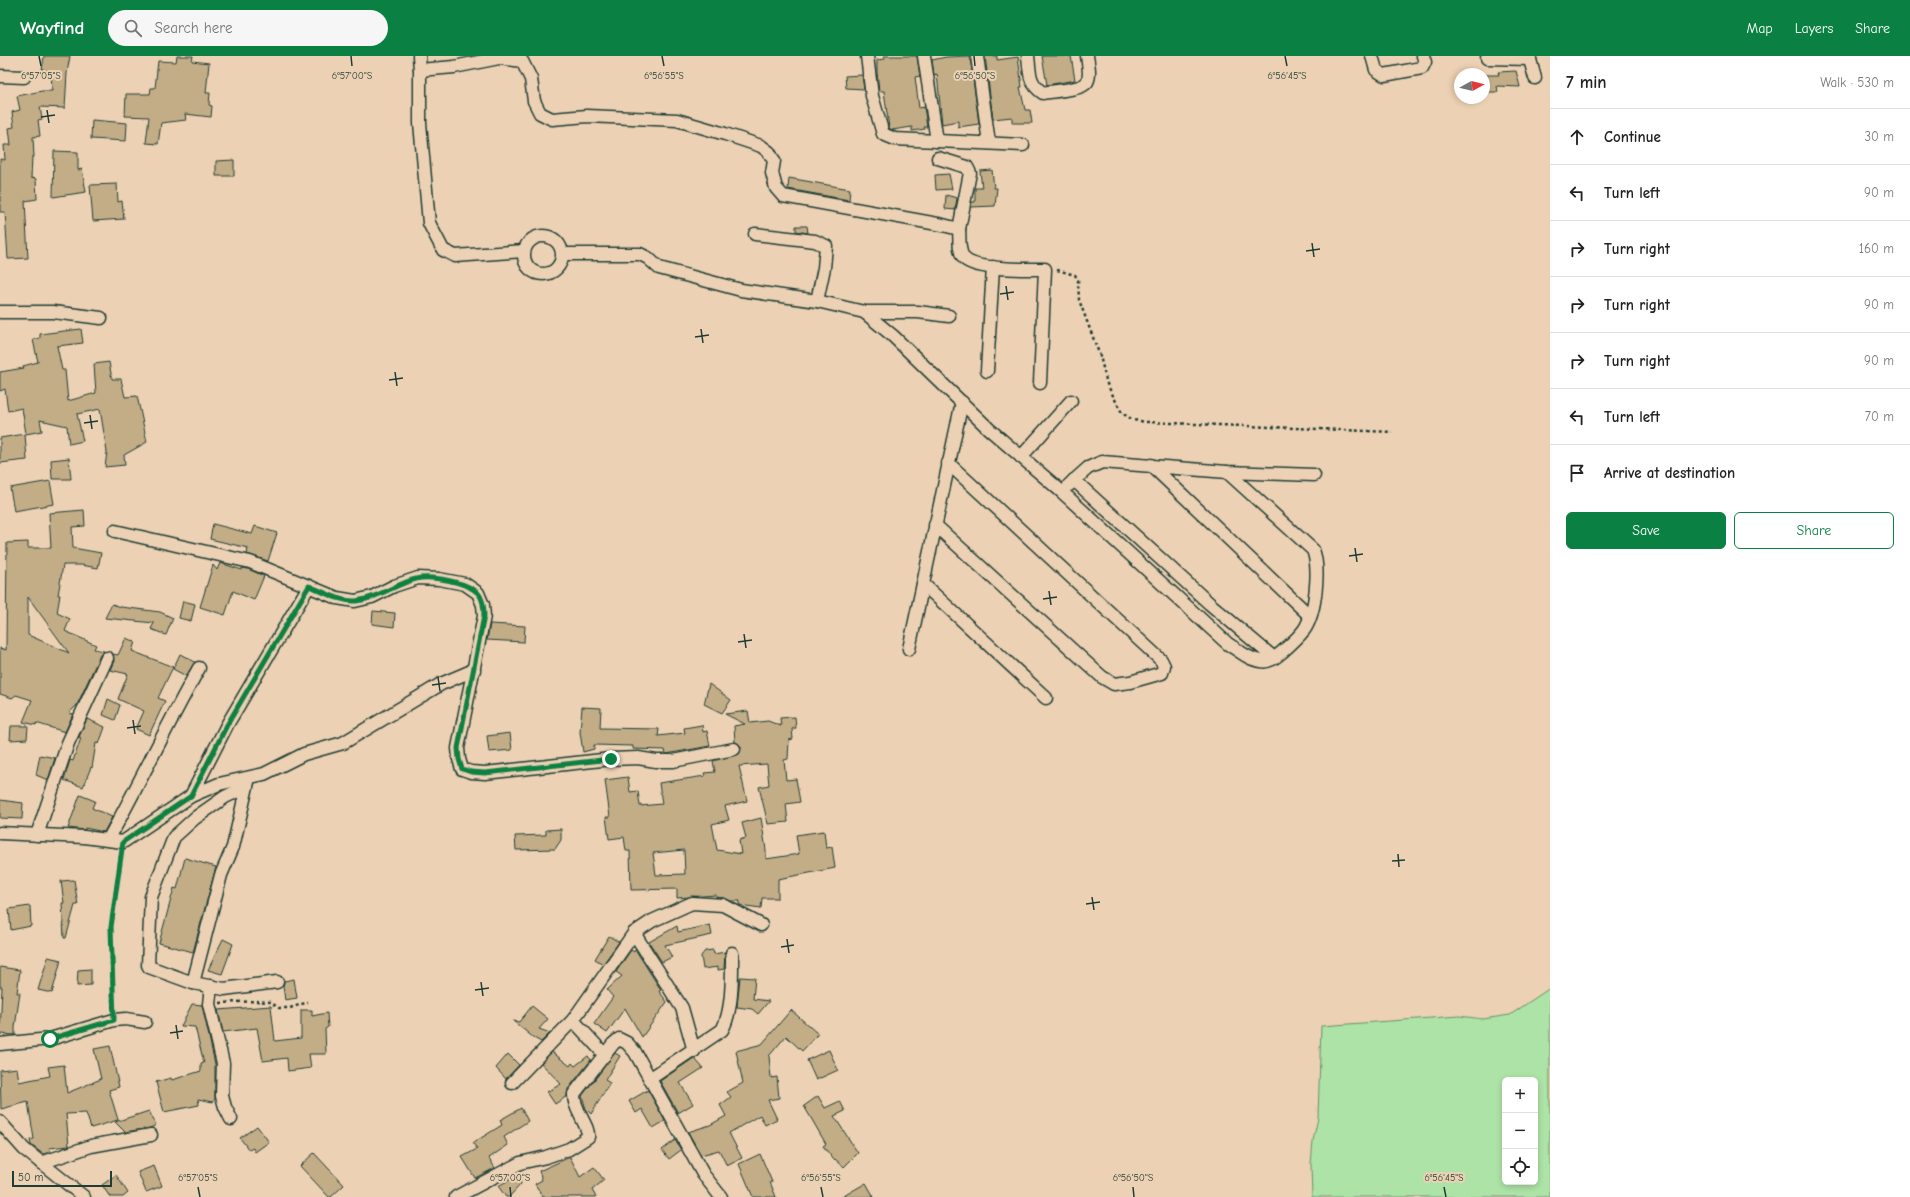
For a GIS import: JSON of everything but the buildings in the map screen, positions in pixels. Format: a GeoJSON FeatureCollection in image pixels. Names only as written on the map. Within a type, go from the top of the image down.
{"type":"FeatureCollection","features":[{"type":"Feature","properties":{"kind":"street"},"geometry":{"type":"LineString","coordinates":[[419,56],[420,123],[429,223],[443,250],[455,256],[524,251]]}},
{"type":"Feature","properties":{"kind":"street"},"geometry":{"type":"LineString","coordinates":[[867,56],[872,96],[883,134],[895,140],[1023,145]]}},
{"type":"Feature","properties":{"kind":"street"},"geometry":{"type":"LineString","coordinates":[[924,56],[937,141]]}},
{"type":"Feature","properties":{"kind":"street"},"geometry":{"type":"LineString","coordinates":[[977,56],[989,143]]}},
{"type":"Feature","properties":{"kind":"street"},"geometry":{"type":"LineString","coordinates":[[1028,56],[1030,76],[1035,87],[1044,93],[1082,86],[1087,82],[1089,73],[1087,56]]}},
{"type":"Feature","properties":{"kind":"street"},"geometry":{"type":"LineString","coordinates":[[1372,56],[1376,70],[1384,75],[1422,68],[1425,62],[1423,56]]}},
{"type":"Feature","properties":{"kind":"street"},"geometry":{"type":"LineString","coordinates":[[1487,58],[1530,57],[1535,78]]}},
{"type":"Feature","properties":{"kind":"street"},"geometry":{"type":"LineString","coordinates":[[420,70],[499,58],[522,60],[531,79],[534,101],[540,113],[552,119],[587,116],[677,120],[761,146],[769,152],[774,161],[772,173],[776,188],[783,196],[929,222],[959,230]]}},
{"type":"Feature","properties":{"kind":"street"},"geometry":{"type":"LineString","coordinates":[[0,76],[24,77]]}},
{"type":"Feature","properties":{"kind":"street"},"geometry":{"type":"LineString","coordinates":[[938,158],[967,167],[970,173],[959,230],[960,249],[964,258],[973,263],[993,267],[1045,269],[1040,383]]}},
{"type":"Feature","properties":{"kind":"street"},"geometry":{"type":"LineString","coordinates":[[754,234],[815,241],[826,246],[824,268],[817,300]]}},
{"type":"Feature","properties":{"kind":"street"},"geometry":{"type":"LineString","coordinates":[[539,235],[550,236],[559,243],[563,254],[561,263],[556,270],[547,274],[538,274],[530,269],[525,261],[524,251],[529,241],[539,235]]}},
{"type":"Feature","properties":{"kind":"street"},"geometry":{"type":"LineString","coordinates":[[563,254],[640,254],[648,258],[659,268],[726,286],[777,296],[817,300],[864,312],[918,312],[949,316]]}},
{"type":"Feature","properties":{"kind":"street"},"geometry":{"type":"LineString","coordinates":[[987,371],[993,267]]}},
{"type":"Feature","properties":{"kind":"street"},"geometry":{"type":"LineString","coordinates":[[0,312],[53,312],[101,318]]}},
{"type":"Feature","properties":{"kind":"street"},"geometry":{"type":"LineString","coordinates":[[864,312],[893,336],[962,402],[1228,644],[1243,654],[1260,662],[1268,661],[1292,644],[1305,629],[1313,604],[1316,558],[1313,550],[1227,472]]}},
{"type":"Feature","properties":{"kind":"street"},"geometry":{"type":"LineString","coordinates":[[1021,456],[1071,401]]}},
{"type":"Feature","properties":{"kind":"street"},"geometry":{"type":"LineString","coordinates":[[909,649],[962,402]]}},
{"type":"Feature","properties":{"kind":"street"},"geometry":{"type":"LineString","coordinates":[[1062,492],[1088,468],[1102,462],[1227,472],[1314,475]]}},
{"type":"Feature","properties":{"kind":"street"},"geometry":{"type":"LineString","coordinates":[[935,525],[1102,677],[1114,684],[1130,682],[1162,672],[1164,666],[1161,660],[948,463]]}},
{"type":"Feature","properties":{"kind":"street"},"geometry":{"type":"LineString","coordinates":[[1151,465],[1309,615]]}},
{"type":"Feature","properties":{"kind":"street"},"geometry":{"type":"LineString","coordinates":[[1074,480],[1210,604],[1274,658]]}},
{"type":"Feature","properties":{"kind":"street"},"geometry":{"type":"LineString","coordinates":[[115,530],[250,562],[337,598],[355,601],[372,597],[394,586],[418,578],[439,579],[465,584],[478,593],[484,605],[484,616],[458,748],[462,769],[471,772],[492,772],[611,759],[638,758],[656,761],[673,761],[734,749]]}},
{"type":"Feature","properties":{"kind":"street"},"geometry":{"type":"LineString","coordinates":[[923,584],[1046,698]]}},
{"type":"Feature","properties":{"kind":"street"},"geometry":{"type":"LineString","coordinates":[[191,796],[227,725],[309,586]]}},
{"type":"Feature","properties":{"kind":"street"},"geometry":{"type":"LineString","coordinates":[[37,835],[68,743],[107,658]]}},
{"type":"Feature","properties":{"kind":"street"},"geometry":{"type":"LineString","coordinates":[[108,840],[132,798],[164,731],[199,668]]}},
{"type":"Feature","properties":{"kind":"street"},"geometry":{"type":"LineString","coordinates":[[277,982],[224,989],[193,983],[149,967],[151,897],[174,837],[195,818],[248,782],[304,754],[343,743],[441,684],[474,670]]}},
{"type":"Feature","properties":{"kind":"street"},"geometry":{"type":"LineString","coordinates":[[0,833],[84,837],[123,842],[191,796],[219,784],[248,782]]}},
{"type":"Feature","properties":{"kind":"street"},"geometry":{"type":"LineString","coordinates":[[193,983],[222,875],[234,847],[248,782]]}},
{"type":"Feature","properties":{"kind":"street"},"geometry":{"type":"LineString","coordinates":[[512,1083],[573,1020],[634,933],[652,921],[692,903],[723,905],[761,925]]}},
{"type":"Feature","properties":{"kind":"street"},"geometry":{"type":"LineString","coordinates":[[634,933],[682,1008],[694,1051]]}},
{"type":"Feature","properties":{"kind":"street"},"geometry":{"type":"LineString","coordinates":[[651,1078],[694,1051],[722,1030],[727,1022],[732,979],[732,953]]}},
{"type":"Feature","properties":{"kind":"street"},"geometry":{"type":"LineString","coordinates":[[211,986],[209,1004],[223,1063],[222,1096],[225,1107],[231,1119]]}},
{"type":"Feature","properties":{"kind":"street"},"geometry":{"type":"LineString","coordinates":[[0,1044],[50,1039],[114,1020],[126,1019],[145,1022]]}},
{"type":"Feature","properties":{"kind":"street"},"geometry":{"type":"LineString","coordinates":[[573,1020],[605,1054]]}},
{"type":"Feature","properties":{"kind":"street"},"geometry":{"type":"LineString","coordinates":[[456,1197],[520,1163],[546,1157],[570,1148],[588,1137],[588,1132],[577,1111],[574,1094],[616,1040],[623,1040],[635,1052],[651,1078],[703,1174],[721,1197]]}},
{"type":"Feature","properties":{"kind":"street"},"geometry":{"type":"LineString","coordinates":[[0,1122],[24,1149],[84,1197]]}},
{"type":"Feature","properties":{"kind":"street"},"geometry":{"type":"LineString","coordinates":[[41,1163],[91,1146],[151,1135]]}},
{"type":"Feature","properties":{"kind":"path"},"geometry":{"type":"LineString","coordinates":[[1045,269],[1060,270],[1075,275],[1078,280],[1079,300],[1100,356],[1107,384],[1122,413],[1133,420],[1148,422],[1392,432]]}},
{"type":"Feature","properties":{"kind":"path"},"geometry":{"type":"LineString","coordinates":[[114,1020],[111,927],[123,842]]}},
{"type":"Feature","properties":{"kind":"path"},"geometry":{"type":"LineString","coordinates":[[209,1004],[256,1001],[270,1002],[279,1008],[285,1008],[308,1002]]}},
{"type":"Feature","properties":{"kind":"green space"},"geometry":{"type":"Polygon","coordinates":[[[1550,988],[1550,1197],[1312,1197],[1311,1164],[1313,1141],[1318,1118],[1321,1026],[1459,1016],[1483,1019],[1510,1015],[1550,988]]]}},
{"type":"Feature","properties":{"kind":"route"},"geometry":{"type":"LineString","coordinates":[[50,1039],[114,1020],[111,927],[118,868],[123,842],[191,796],[227,725],[309,586],[337,598],[355,601],[372,597],[394,586],[418,578],[439,579],[465,584],[478,593],[484,605],[484,616],[478,654],[458,748],[462,769],[471,772],[485,773],[542,768],[611,759]]}}]}
